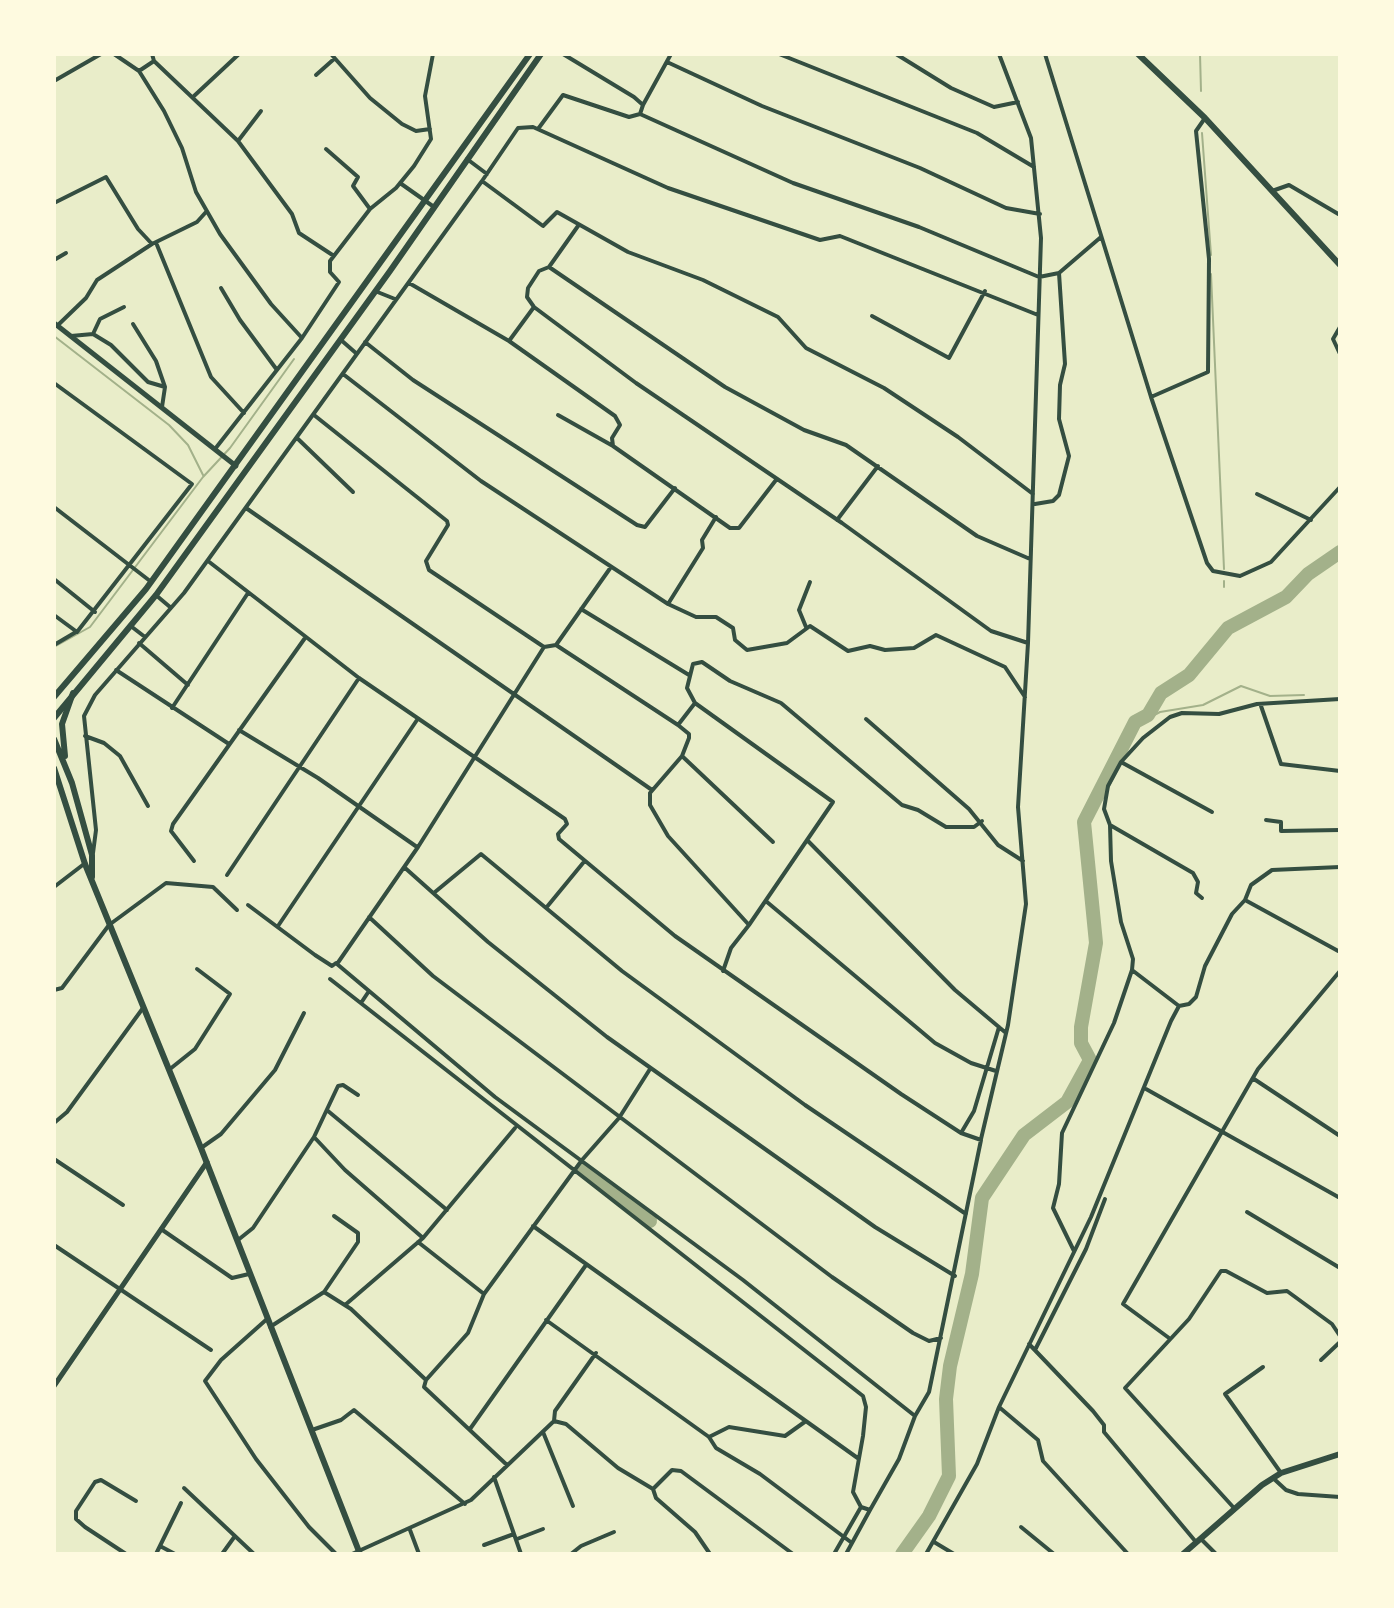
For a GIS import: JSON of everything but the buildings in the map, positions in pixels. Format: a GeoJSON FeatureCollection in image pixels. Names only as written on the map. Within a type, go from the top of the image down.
{"type":"FeatureCollection","features":[{"type":"Feature","properties":{"kind":"main road"},"geometry":{"type":"LineString","coordinates":[[55,695],[151,582],[530,54]]}},
{"type":"Feature","properties":{"kind":"main road"},"geometry":{"type":"LineString","coordinates":[[54,718],[156,595],[541,54]]}},
{"type":"Feature","properties":{"kind":"main road"},"geometry":{"type":"LineString","coordinates":[[1138,54],[1205,118],[1340,265]]}},
{"type":"Feature","properties":{"kind":"main road"},"geometry":{"type":"LineString","coordinates":[[73,693],[62,724],[61,739],[92,855],[92,877]]}},
{"type":"Feature","properties":{"kind":"main road"},"geometry":{"type":"LineString","coordinates":[[54,739],[72,783]]}},
{"type":"Feature","properties":{"kind":"main road"},"geometry":{"type":"LineString","coordinates":[[54,768],[85,864],[207,1162],[357,1552]]}},
{"type":"Feature","properties":{"kind":"main road"},"geometry":{"type":"LineString","coordinates":[[54,779],[61,785]]}},
{"type":"Feature","properties":{"kind":"main road"},"geometry":{"type":"LineString","coordinates":[[1183,1554],[1273,1478],[1340,1454]]}},
{"type":"Feature","properties":{"kind":"street"},"geometry":{"type":"LineString","coordinates":[[54,81],[101,54]]}},
{"type":"Feature","properties":{"kind":"street"},"geometry":{"type":"LineString","coordinates":[[114,54],[139,71],[182,148],[206,212],[271,304],[302,338]]}},
{"type":"Feature","properties":{"kind":"street"},"geometry":{"type":"LineString","coordinates":[[152,54],[154,61],[238,141],[292,214],[299,233],[334,256]]}},
{"type":"Feature","properties":{"kind":"street"},"geometry":{"type":"LineString","coordinates":[[194,96],[239,54]]}},
{"type":"Feature","properties":{"kind":"street"},"geometry":{"type":"LineString","coordinates":[[215,449],[302,338],[339,282],[330,272],[334,256],[370,209],[400,183],[431,139],[425,96],[434,63],[433,54]]}},
{"type":"Feature","properties":{"kind":"street"},"geometry":{"type":"LineString","coordinates":[[563,54],[643,105]]}},
{"type":"Feature","properties":{"kind":"street"},"geometry":{"type":"LineString","coordinates":[[640,114],[671,54]]}},
{"type":"Feature","properties":{"kind":"street"},"geometry":{"type":"LineString","coordinates":[[779,54],[977,133],[1034,167]]}},
{"type":"Feature","properties":{"kind":"street"},"geometry":{"type":"LineString","coordinates":[[896,54],[951,88],[994,107],[1018,102]]}},
{"type":"Feature","properties":{"kind":"street"},"geometry":{"type":"LineString","coordinates":[[846,1554],[899,1459],[915,1416],[929,1392],[1006,1033],[1025,917],[1018,807],[1034,504],[1040,214],[1031,138],[999,54]]}},
{"type":"Feature","properties":{"kind":"street"},"geometry":{"type":"LineString","coordinates":[[1045,54],[1199,546],[1213,571],[1247,575],[1279,555],[1340,487]]}},
{"type":"Feature","properties":{"kind":"street"},"geometry":{"type":"LineString","coordinates":[[316,75],[332,56],[370,98],[402,124],[416,131],[430,129]]}},
{"type":"Feature","properties":{"kind":"street"},"geometry":{"type":"LineString","coordinates":[[139,71],[154,61]]}},
{"type":"Feature","properties":{"kind":"street"},"geometry":{"type":"LineString","coordinates":[[667,62],[762,106],[920,168],[1006,208],[1040,214]]}},
{"type":"Feature","properties":{"kind":"street"},"geometry":{"type":"LineString","coordinates":[[538,129],[563,95],[629,117],[640,114],[793,183],[919,227],[1039,277],[1059,273],[1101,237]]}},
{"type":"Feature","properties":{"kind":"street"},"geometry":{"type":"LineString","coordinates":[[238,141],[261,111]]}},
{"type":"Feature","properties":{"kind":"street"},"geometry":{"type":"LineString","coordinates":[[1151,397],[1208,372],[1209,259],[1196,131],[1205,118]]}},
{"type":"Feature","properties":{"kind":"street"},"geometry":{"type":"LineString","coordinates":[[92,855],[96,830],[84,716],[95,695],[208,561],[518,128],[538,129],[639,177],[738,214],[820,240],[840,236],[985,291],[1038,315]]}},
{"type":"Feature","properties":{"kind":"street"},"geometry":{"type":"LineString","coordinates":[[326,149],[358,177],[353,186],[370,209]]}},
{"type":"Feature","properties":{"kind":"street"},"geometry":{"type":"LineString","coordinates":[[467,159],[487,174]]}},
{"type":"Feature","properties":{"kind":"street"},"geometry":{"type":"LineString","coordinates":[[54,203],[106,177],[138,229],[155,244],[211,377],[244,413]]}},
{"type":"Feature","properties":{"kind":"street"},"geometry":{"type":"LineString","coordinates":[[482,181],[543,226],[557,212],[628,252],[703,280],[778,317],[806,348],[884,388],[958,437],[1033,494]]}},
{"type":"Feature","properties":{"kind":"street"},"geometry":{"type":"LineString","coordinates":[[400,183],[434,207]]}},
{"type":"Feature","properties":{"kind":"street"},"geometry":{"type":"LineString","coordinates":[[1272,191],[1289,185],[1340,215]]}},
{"type":"Feature","properties":{"kind":"street"},"geometry":{"type":"LineString","coordinates":[[206,212],[197,222],[97,280],[86,298],[56,325],[236,466]]}},
{"type":"Feature","properties":{"kind":"street"},"geometry":{"type":"LineString","coordinates":[[578,226],[549,267],[539,271],[528,288],[527,297],[534,307],[991,631],[1028,643]]}},
{"type":"Feature","properties":{"kind":"street"},"geometry":{"type":"LineString","coordinates":[[54,260],[66,253]]}},
{"type":"Feature","properties":{"kind":"street"},"geometry":{"type":"LineString","coordinates":[[549,267],[745,399],[804,430],[846,445],[977,536],[1031,559]]}},
{"type":"Feature","properties":{"kind":"street"},"geometry":{"type":"LineString","coordinates":[[1034,504],[1053,501],[1059,495],[1069,456],[1059,419],[1060,385],[1065,364],[1059,273]]}},
{"type":"Feature","properties":{"kind":"street"},"geometry":{"type":"LineString","coordinates":[[408,283],[509,341],[615,416],[620,425],[612,438],[613,446]]}},
{"type":"Feature","properties":{"kind":"street"},"geometry":{"type":"LineString","coordinates":[[221,288],[277,370]]}},
{"type":"Feature","properties":{"kind":"street"},"geometry":{"type":"LineString","coordinates":[[375,291],[395,300]]}},
{"type":"Feature","properties":{"kind":"street"},"geometry":{"type":"LineString","coordinates":[[872,316],[949,358],[985,291]]}},
{"type":"Feature","properties":{"kind":"street"},"geometry":{"type":"LineString","coordinates":[[93,334],[100,319],[124,307]]}},
{"type":"Feature","properties":{"kind":"street"},"geometry":{"type":"LineString","coordinates":[[509,341],[534,307]]}},
{"type":"Feature","properties":{"kind":"street"},"geometry":{"type":"LineString","coordinates":[[133,324],[156,361],[165,387],[162,407]]}},
{"type":"Feature","properties":{"kind":"street"},"geometry":{"type":"LineString","coordinates":[[1340,327],[1333,339],[1340,354]]}},
{"type":"Feature","properties":{"kind":"street"},"geometry":{"type":"LineString","coordinates":[[71,336],[93,334],[111,345],[148,382],[165,387]]}},
{"type":"Feature","properties":{"kind":"street"},"geometry":{"type":"LineString","coordinates":[[339,339],[357,354]]}},
{"type":"Feature","properties":{"kind":"street"},"geometry":{"type":"LineString","coordinates":[[365,342],[413,380],[637,525],[645,527],[675,488]]}},
{"type":"Feature","properties":{"kind":"street"},"geometry":{"type":"LineString","coordinates":[[343,374],[481,481],[668,604],[696,617],[716,617],[733,628],[735,640],[747,650],[787,643],[806,627],[816,628],[848,651],[870,646],[885,650],[914,648],[936,635],[1005,667],[1025,697]]}},
{"type":"Feature","properties":{"kind":"street"},"geometry":{"type":"LineString","coordinates":[[54,383],[192,484],[95,612],[77,632],[54,645]]}},
{"type":"Feature","properties":{"kind":"street"},"geometry":{"type":"LineString","coordinates":[[314,415],[447,521],[448,525],[426,561],[429,570],[544,647],[556,645],[689,734],[682,756],[652,790],[650,805],[668,836],[749,925]]}},
{"type":"Feature","properties":{"kind":"street"},"geometry":{"type":"LineString","coordinates":[[558,415],[613,446],[737,529],[776,480]]}},
{"type":"Feature","properties":{"kind":"street"},"geometry":{"type":"LineString","coordinates":[[297,438],[353,492]]}},
{"type":"Feature","properties":{"kind":"street"},"geometry":{"type":"LineString","coordinates":[[837,520],[878,466]]}},
{"type":"Feature","properties":{"kind":"street"},"geometry":{"type":"LineString","coordinates":[[1257,494],[1311,520]]}},
{"type":"Feature","properties":{"kind":"street"},"geometry":{"type":"LineString","coordinates":[[54,507],[151,582]]}},
{"type":"Feature","properties":{"kind":"street"},"geometry":{"type":"LineString","coordinates":[[246,508],[652,790]]}},
{"type":"Feature","properties":{"kind":"street"},"geometry":{"type":"LineString","coordinates":[[668,604],[703,548],[702,540],[716,517]]}},
{"type":"Feature","properties":{"kind":"street"},"geometry":{"type":"LineString","coordinates":[[208,561],[359,678],[567,821],[557,836],[583,863],[723,971],[961,1133],[981,1140]]}},
{"type":"Feature","properties":{"kind":"street"},"geometry":{"type":"LineString","coordinates":[[556,645],[611,567]]}},
{"type":"Feature","properties":{"kind":"street"},"geometry":{"type":"LineString","coordinates":[[54,579],[95,612]]}},
{"type":"Feature","properties":{"kind":"street"},"geometry":{"type":"LineString","coordinates":[[806,627],[799,610],[810,582]]}},
{"type":"Feature","properties":{"kind":"street"},"geometry":{"type":"LineString","coordinates":[[172,708],[249,593]]}},
{"type":"Feature","properties":{"kind":"street"},"geometry":{"type":"LineString","coordinates":[[156,595],[170,607]]}},
{"type":"Feature","properties":{"kind":"street"},"geometry":{"type":"LineString","coordinates":[[581,609],[689,675]]}},
{"type":"Feature","properties":{"kind":"street"},"geometry":{"type":"LineString","coordinates":[[54,615],[77,632]]}},
{"type":"Feature","properties":{"kind":"street"},"geometry":{"type":"LineString","coordinates":[[132,627],[145,637]]}},
{"type":"Feature","properties":{"kind":"street"},"geometry":{"type":"LineString","coordinates":[[194,861],[171,831],[186,803],[305,638]]}},
{"type":"Feature","properties":{"kind":"street"},"geometry":{"type":"LineString","coordinates":[[139,643],[188,685]]}},
{"type":"Feature","properties":{"kind":"street"},"geometry":{"type":"LineString","coordinates":[[248,905],[332,966],[418,847],[472,756],[515,696],[544,647]]}},
{"type":"Feature","properties":{"kind":"street"},"geometry":{"type":"LineString","coordinates":[[723,971],[731,948],[767,902],[833,802],[695,703],[687,688],[693,664],[702,662],[730,681],[781,703],[895,801],[918,810],[941,825],[974,827],[982,821]]}},
{"type":"Feature","properties":{"kind":"street"},"geometry":{"type":"LineString","coordinates":[[116,670],[229,744]]}},
{"type":"Feature","properties":{"kind":"street"},"geometry":{"type":"LineString","coordinates":[[227,875],[359,678]]}},
{"type":"Feature","properties":{"kind":"street"},"geometry":{"type":"LineString","coordinates":[[1075,1252],[1053,1208],[1059,1184],[1062,1133],[1114,1023],[1132,970],[1133,959],[1122,930],[1111,861],[1110,825],[1104,800],[1121,762],[1170,717],[1182,713],[1219,714],[1261,705],[1340,699]]}},
{"type":"Feature","properties":{"kind":"street"},"geometry":{"type":"LineString","coordinates":[[678,725],[695,703]]}},
{"type":"Feature","properties":{"kind":"street"},"geometry":{"type":"LineString","coordinates":[[1261,705],[1272,747],[1281,764],[1340,771]]}},
{"type":"Feature","properties":{"kind":"street"},"geometry":{"type":"LineString","coordinates":[[866,719],[982,821],[998,845],[1023,861]]}},
{"type":"Feature","properties":{"kind":"street"},"geometry":{"type":"LineString","coordinates":[[278,926],[417,720]]}},
{"type":"Feature","properties":{"kind":"street"},"geometry":{"type":"LineString","coordinates":[[239,730],[418,847]]}},
{"type":"Feature","properties":{"kind":"street"},"geometry":{"type":"LineString","coordinates":[[84,736],[104,743],[120,756],[148,806]]}},
{"type":"Feature","properties":{"kind":"street"},"geometry":{"type":"LineString","coordinates":[[682,756],[773,842]]}},
{"type":"Feature","properties":{"kind":"street"},"geometry":{"type":"LineString","coordinates":[[1121,762],[1212,812]]}},
{"type":"Feature","properties":{"kind":"street"},"geometry":{"type":"LineString","coordinates":[[1266,820],[1281,822],[1281,831],[1340,830]]}},
{"type":"Feature","properties":{"kind":"street"},"geometry":{"type":"LineString","coordinates":[[1110,825],[1193,873],[1198,882],[1196,893],[1202,898]]}},
{"type":"Feature","properties":{"kind":"street"},"geometry":{"type":"LineString","coordinates":[[808,841],[955,990],[1006,1033]]}},
{"type":"Feature","properties":{"kind":"street"},"geometry":{"type":"LineString","coordinates":[[435,892],[481,854],[622,971],[782,1088],[967,1214]]}},
{"type":"Feature","properties":{"kind":"street"},"geometry":{"type":"LineString","coordinates":[[546,908],[583,863]]}},
{"type":"Feature","properties":{"kind":"street"},"geometry":{"type":"LineString","coordinates":[[54,887],[85,864]]}},
{"type":"Feature","properties":{"kind":"street"},"geometry":{"type":"LineString","coordinates":[[404,867],[525,973],[650,1069],[664,1075],[875,1227],[955,1276]]}},
{"type":"Feature","properties":{"kind":"street"},"geometry":{"type":"LineString","coordinates":[[1179,1006],[1193,1002],[1205,966],[1251,885],[1272,870],[1340,867]]}},
{"type":"Feature","properties":{"kind":"street"},"geometry":{"type":"LineString","coordinates":[[54,990],[62,988],[109,925],[166,883],[213,887],[237,910]]}},
{"type":"Feature","properties":{"kind":"street"},"geometry":{"type":"LineString","coordinates":[[1245,900],[1340,952]]}},
{"type":"Feature","properties":{"kind":"street"},"geometry":{"type":"LineString","coordinates":[[767,902],[935,1043],[952,1055],[996,1071]]}},
{"type":"Feature","properties":{"kind":"street"},"geometry":{"type":"LineString","coordinates":[[369,917],[433,976],[894,1321],[929,1341],[941,1338]]}},
{"type":"Feature","properties":{"kind":"street"},"geometry":{"type":"LineString","coordinates":[[337,961],[339,967],[495,1097],[582,1160],[915,1416]]}},
{"type":"Feature","properties":{"kind":"street"},"geometry":{"type":"LineString","coordinates":[[170,1069],[195,1049],[230,994],[197,969]]}},
{"type":"Feature","properties":{"kind":"street"},"geometry":{"type":"LineString","coordinates":[[1132,970],[1179,1006]]}},
{"type":"Feature","properties":{"kind":"street"},"geometry":{"type":"LineString","coordinates":[[1169,1338],[1123,1304],[1258,1069],[1340,971]]}},
{"type":"Feature","properties":{"kind":"street"},"geometry":{"type":"LineString","coordinates":[[330,979],[515,1128],[863,1396],[866,1407],[853,1492],[861,1507],[870,1510]]}},
{"type":"Feature","properties":{"kind":"street"},"geometry":{"type":"LineString","coordinates":[[361,1003],[369,991]]}},
{"type":"Feature","properties":{"kind":"street"},"geometry":{"type":"LineString","coordinates":[[926,1554],[977,1464],[999,1407],[1075,1252],[1179,1006]]}},
{"type":"Feature","properties":{"kind":"street"},"geometry":{"type":"LineString","coordinates":[[54,1123],[67,1112],[143,1008]]}},
{"type":"Feature","properties":{"kind":"street"},"geometry":{"type":"LineString","coordinates":[[201,1148],[229,1126],[275,1070],[304,1013]]}},
{"type":"Feature","properties":{"kind":"street"},"geometry":{"type":"LineString","coordinates":[[961,1133],[974,1111],[999,1027]]}},
{"type":"Feature","properties":{"kind":"street"},"geometry":{"type":"LineString","coordinates":[[507,1465],[424,1387],[426,1380],[468,1333],[484,1294],[582,1160],[619,1118],[650,1069]]}},
{"type":"Feature","properties":{"kind":"street"},"geometry":{"type":"LineString","coordinates":[[1254,1079],[1340,1136]]}},
{"type":"Feature","properties":{"kind":"street"},"geometry":{"type":"LineString","coordinates":[[236,1241],[253,1228],[314,1137],[340,1084],[358,1095]]}},
{"type":"Feature","properties":{"kind":"street"},"geometry":{"type":"LineString","coordinates":[[1146,1089],[1340,1198]]}},
{"type":"Feature","properties":{"kind":"street"},"geometry":{"type":"LineString","coordinates":[[328,1111],[447,1210]]}},
{"type":"Feature","properties":{"kind":"street"},"geometry":{"type":"LineString","coordinates":[[345,1305],[420,1240],[515,1128]]}},
{"type":"Feature","properties":{"kind":"street"},"geometry":{"type":"LineString","coordinates":[[314,1137],[420,1240],[484,1294]]}},
{"type":"Feature","properties":{"kind":"street"},"geometry":{"type":"LineString","coordinates":[[54,1159],[123,1205]]}},
{"type":"Feature","properties":{"kind":"street"},"geometry":{"type":"LineString","coordinates":[[54,1386],[207,1162]]}},
{"type":"Feature","properties":{"kind":"street"},"geometry":{"type":"LineString","coordinates":[[1035,1350],[1086,1249],[1105,1199]]}},
{"type":"Feature","properties":{"kind":"street"},"geometry":{"type":"LineString","coordinates":[[1247,1212],[1340,1268]]}},
{"type":"Feature","properties":{"kind":"street"},"geometry":{"type":"LineString","coordinates":[[270,1327],[324,1292],[358,1242],[358,1233],[334,1216]]}},
{"type":"Feature","properties":{"kind":"street"},"geometry":{"type":"LineString","coordinates":[[533,1226],[860,1460]]}},
{"type":"Feature","properties":{"kind":"street"},"geometry":{"type":"LineString","coordinates":[[161,1229],[232,1278],[249,1274]]}},
{"type":"Feature","properties":{"kind":"street"},"geometry":{"type":"LineString","coordinates":[[54,1245],[211,1350]]}},
{"type":"Feature","properties":{"kind":"street"},"geometry":{"type":"LineString","coordinates":[[470,1429],[586,1265]]}},
{"type":"Feature","properties":{"kind":"street"},"geometry":{"type":"LineString","coordinates":[[1234,1508],[1125,1388],[1189,1319],[1221,1271],[1267,1293],[1287,1291],[1318,1312],[1340,1339],[1321,1360]]}},
{"type":"Feature","properties":{"kind":"street"},"geometry":{"type":"LineString","coordinates":[[324,1292],[345,1305],[426,1380]]}},
{"type":"Feature","properties":{"kind":"street"},"geometry":{"type":"LineString","coordinates":[[267,1319],[216,1365],[205,1381],[256,1459],[309,1527],[336,1554]]}},
{"type":"Feature","properties":{"kind":"street"},"geometry":{"type":"LineString","coordinates":[[546,1320],[709,1437],[716,1448],[773,1483],[852,1543]]}},
{"type":"Feature","properties":{"kind":"street"},"geometry":{"type":"LineString","coordinates":[[1029,1344],[1093,1411],[1104,1425],[1104,1432],[1198,1540],[1216,1554]]}},
{"type":"Feature","properties":{"kind":"street"},"geometry":{"type":"LineString","coordinates":[[357,1552],[465,1504],[554,1421],[555,1411],[596,1353]]}},
{"type":"Feature","properties":{"kind":"street"},"geometry":{"type":"LineString","coordinates":[[1263,1367],[1225,1394],[1281,1473]]}},
{"type":"Feature","properties":{"kind":"street"},"geometry":{"type":"LineString","coordinates":[[999,1407],[1038,1440],[1043,1461],[1128,1554]]}},
{"type":"Feature","properties":{"kind":"street"},"geometry":{"type":"LineString","coordinates":[[312,1430],[341,1420],[354,1410],[465,1504]]}},
{"type":"Feature","properties":{"kind":"street"},"geometry":{"type":"LineString","coordinates":[[554,1421],[566,1424],[618,1468],[653,1489],[656,1498],[695,1532],[710,1554]]}},
{"type":"Feature","properties":{"kind":"street"},"geometry":{"type":"LineString","coordinates":[[709,1437],[729,1427],[785,1436],[806,1421]]}},
{"type":"Feature","properties":{"kind":"street"},"geometry":{"type":"LineString","coordinates":[[543,1432],[573,1506]]}},
{"type":"Feature","properties":{"kind":"street"},"geometry":{"type":"LineString","coordinates":[[653,1489],[676,1469],[793,1554]]}},
{"type":"Feature","properties":{"kind":"street"},"geometry":{"type":"LineString","coordinates":[[494,1477],[521,1554]]}},
{"type":"Feature","properties":{"kind":"street"},"geometry":{"type":"LineString","coordinates":[[1273,1478],[1286,1490],[1298,1494],[1340,1497]]}},
{"type":"Feature","properties":{"kind":"street"},"geometry":{"type":"LineString","coordinates":[[126,1554],[85,1527],[76,1519],[76,1511],[95,1482],[101,1480],[136,1501]]}},
{"type":"Feature","properties":{"kind":"street"},"geometry":{"type":"LineString","coordinates":[[184,1488],[254,1554]]}},
{"type":"Feature","properties":{"kind":"street"},"geometry":{"type":"LineString","coordinates":[[156,1554],[181,1503]]}},
{"type":"Feature","properties":{"kind":"street"},"geometry":{"type":"LineString","coordinates":[[834,1554],[861,1507]]}},
{"type":"Feature","properties":{"kind":"street"},"geometry":{"type":"LineString","coordinates":[[1021,1527],[1054,1554]]}},
{"type":"Feature","properties":{"kind":"street"},"geometry":{"type":"LineString","coordinates":[[484,1545],[543,1529]]}},
{"type":"Feature","properties":{"kind":"street"},"geometry":{"type":"LineString","coordinates":[[410,1530],[419,1554]]}},
{"type":"Feature","properties":{"kind":"street"},"geometry":{"type":"LineString","coordinates":[[571,1554],[614,1532]]}},
{"type":"Feature","properties":{"kind":"street"},"geometry":{"type":"LineString","coordinates":[[222,1554],[235,1536]]}},
{"type":"Feature","properties":{"kind":"street"},"geometry":{"type":"LineString","coordinates":[[934,1542],[954,1554]]}},
{"type":"Feature","properties":{"kind":"street"},"geometry":{"type":"LineString","coordinates":[[160,1546],[175,1554]]}},
{"type":"Feature","properties":{"kind":"street"},"geometry":{"type":"LineString","coordinates":[[580,1548],[584,1554]]}},
{"type":"Feature","properties":{"kind":"waterway"},"geometry":{"type":"LineString","coordinates":[[1200,54],[1201,91]]}},
{"type":"Feature","properties":{"kind":"waterway"},"geometry":{"type":"LineString","coordinates":[[1202,133],[1211,255]]}},
{"type":"Feature","properties":{"kind":"waterway"},"geometry":{"type":"LineString","coordinates":[[1211,274],[1224,569]]}},
{"type":"Feature","properties":{"kind":"waterway"},"geometry":{"type":"LineString","coordinates":[[54,336],[169,425],[188,445],[203,475]]}},
{"type":"Feature","properties":{"kind":"waterway"},"geometry":{"type":"LineString","coordinates":[[54,647],[90,627],[203,477],[230,448],[294,359]]}},
{"type":"Feature","properties":{"kind":"waterway"},"geometry":{"type":"LineString","coordinates":[[902,1554],[929,1516],[949,1476],[946,1399],[950,1366],[972,1274],[982,1198],[1024,1135],[1067,1102],[1090,1060],[1081,1043],[1081,1027],[1096,943],[1084,822],[1135,722],[1148,715],[1161,693],[1189,675],[1228,628],[1286,597],[1308,574],[1340,552]]}},
{"type":"Feature","properties":{"kind":"waterway"},"geometry":{"type":"LineString","coordinates":[[1224,581],[1224,587]]}},
{"type":"Feature","properties":{"kind":"waterway"},"geometry":{"type":"LineString","coordinates":[[1130,736],[1141,722],[1160,712],[1203,705],[1241,686],[1270,696],[1304,695]]}},
{"type":"Feature","properties":{"kind":"waterway"},"geometry":{"type":"LineString","coordinates":[[583,1170],[650,1221]]}}]}
